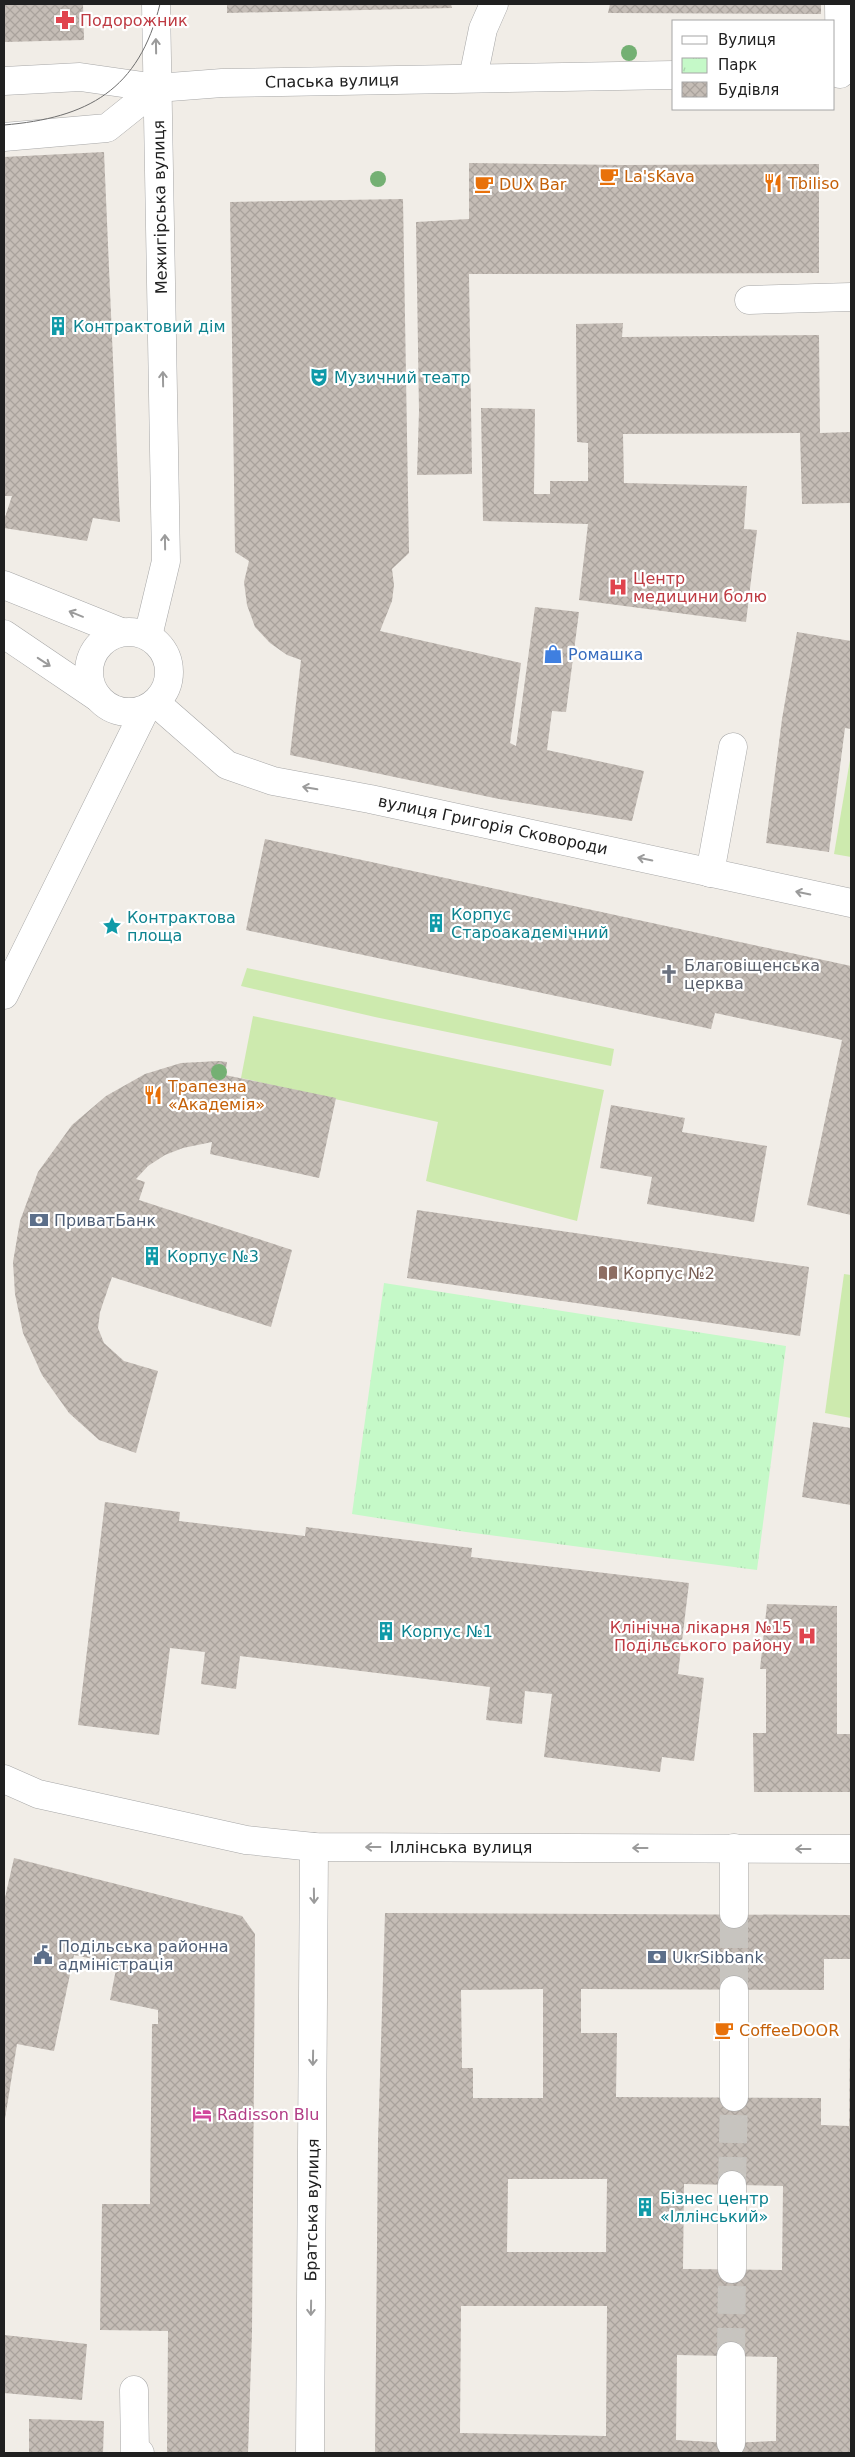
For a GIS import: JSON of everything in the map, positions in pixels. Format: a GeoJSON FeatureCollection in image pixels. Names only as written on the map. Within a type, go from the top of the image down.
{"type":"FeatureCollection","features":[{"type":"Feature","properties":{"kind":"street","name":"Межигірська вулиця"},"geometry":{"type":"LineString","coordinates":[[148,636],[166,561],[156,4]]}},
{"type":"Feature","properties":{"kind":"street"},"geometry":{"type":"LineString","coordinates":[[473,78],[484,29],[494,4]]}},
{"type":"Feature","properties":{"kind":"street"},"geometry":{"type":"LineString","coordinates":[[840,4],[842,74]]}},
{"type":"Feature","properties":{"kind":"street","name":"Спаська вулиця"},"geometry":{"type":"LineString","coordinates":[[4,80],[80,78],[157,88],[222,83],[672,75]]}},
{"type":"Feature","properties":{"kind":"street"},"geometry":{"type":"LineString","coordinates":[[4,137],[108,128],[157,88]]}},
{"type":"Feature","properties":{"kind":"street"},"geometry":{"type":"LineString","coordinates":[[749,300],[851,297]]}},
{"type":"Feature","properties":{"kind":"street"},"geometry":{"type":"LineString","coordinates":[[4,585],[121,632]]}},
{"type":"Feature","properties":{"kind":"street"},"geometry":{"type":"LineString","coordinates":[[4,995],[150,707],[167,687],[170,668],[167,655],[159,644],[148,636],[135,631],[121,632],[108,637],[98,646],[88,671],[91,685],[97,697]]}},
{"type":"Feature","properties":{"kind":"street"},"geometry":{"type":"LineString","coordinates":[[4,634],[97,697],[107,706],[119,712],[132,713],[150,707]]}},
{"type":"Feature","properties":{"kind":"street","name":"вулиця Григорія Сковороди"},"geometry":{"type":"LineString","coordinates":[[150,707],[227,765],[273,781],[358,796],[851,903]]}},
{"type":"Feature","properties":{"kind":"street"},"geometry":{"type":"LineString","coordinates":[[710,873],[733,747]]}},
{"type":"Feature","properties":{"kind":"street","name":"Іллінська вулиця"},"geometry":{"type":"LineString","coordinates":[[4,1779],[38,1794],[246,1840],[314,1847],[851,1849]]}},
{"type":"Feature","properties":{"kind":"street","name":"Братська вулиця"},"geometry":{"type":"LineString","coordinates":[[310,2453],[314,1847]]}},
{"type":"Feature","properties":{"kind":"street"},"geometry":{"type":"LineString","coordinates":[[734,1848],[734,1914]]}},
{"type":"Feature","properties":{"kind":"street"},"geometry":{"type":"LineString","coordinates":[[734,1990],[734,2097]]}},
{"type":"Feature","properties":{"kind":"street"},"geometry":{"type":"LineString","coordinates":[[732,2185],[732,2269]]}},
{"type":"Feature","properties":{"kind":"street"},"geometry":{"type":"LineString","coordinates":[[731,2356],[731,2443]]}},
{"type":"Feature","properties":{"kind":"street"},"geometry":{"type":"LineString","coordinates":[[134,2390],[134,2452],[140,2453]]}},
{"type":"Feature","properties":{"kind":"green space"},"geometry":{"type":"Polygon","coordinates":[[[851,754],[851,857],[834,854],[851,754]]]}},
{"type":"Feature","properties":{"kind":"green space"},"geometry":{"type":"Polygon","coordinates":[[[247,968],[614,1049],[611,1066],[375,1017],[241,986],[247,968]]]}},
{"type":"Feature","properties":{"kind":"green space"},"geometry":{"type":"Polygon","coordinates":[[[253,1016],[604,1090],[577,1221],[426,1181],[438,1122],[241,1078],[253,1016]]]}},
{"type":"Feature","properties":{"kind":"green space"},"geometry":{"type":"Polygon","coordinates":[[[844,1274],[851,1275],[851,1418],[825,1413],[844,1274]]]}},
{"type":"Feature","properties":{"kind":"green space"},"geometry":{"type":"Polygon","coordinates":[[[384,1283],[786,1346],[757,1570],[466,1532],[352,1514],[384,1283]]]}},
{"type":"Feature","properties":{"kind":"building"},"geometry":{"type":"Polygon","coordinates":[[[4,4],[83,4],[84,40],[4,42],[4,4]]]}},
{"type":"Feature","properties":{"kind":"building"},"geometry":{"type":"Polygon","coordinates":[[[227,4],[451,4],[452,8],[227,13],[227,4]]]}},
{"type":"Feature","properties":{"kind":"building"},"geometry":{"type":"Polygon","coordinates":[[[610,4],[821,4],[821,14],[608,13],[610,4]]]}},
{"type":"Feature","properties":{"kind":"building","name":"Контрактовий дім"},"geometry":{"type":"Polygon","coordinates":[[[104,152],[120,522],[93,518],[87,541],[4,528],[4,520],[12,496],[4,496],[4,157],[104,152]]]}},
{"type":"Feature","properties":{"kind":"building"},"geometry":{"type":"Polygon","coordinates":[[[469,163],[623,165],[819,164],[819,273],[469,274],[472,474],[417,475],[419,411],[416,222],[469,219],[469,163]]]}},
{"type":"Feature","properties":{"kind":"building","name":"Музичний театр"},"geometry":{"type":"Polygon","coordinates":[[[403,199],[409,553],[392,569],[394,585],[392,601],[380,631],[521,663],[510,743],[516,746],[535,607],[579,612],[566,712],[552,711],[547,750],[644,771],[632,821],[499,799],[290,755],[301,660],[287,655],[270,643],[255,627],[247,605],[244,582],[249,561],[235,552],[230,202],[403,199]]]}},
{"type":"Feature","properties":{"kind":"building"},"geometry":{"type":"Polygon","coordinates":[[[623,323],[622,337],[819,335],[820,433],[851,432],[851,503],[802,504],[800,433],[623,434],[624,483],[747,486],[744,529],[757,530],[746,622],[579,600],[588,524],[483,521],[481,408],[535,409],[534,494],[550,494],[550,481],[588,481],[588,443],[577,442],[576,324],[623,323]]]}},
{"type":"Feature","properties":{"kind":"building"},"geometry":{"type":"Polygon","coordinates":[[[797,632],[851,641],[851,729],[845,728],[829,852],[766,843],[782,719],[797,632]]]}},
{"type":"Feature","properties":{"kind":"building"},"geometry":{"type":"Polygon","coordinates":[[[265,839],[851,966],[851,1215],[807,1205],[842,1040],[715,1013],[711,1029],[246,930],[265,839]]]}},
{"type":"Feature","properties":{"kind":"building","name":"Корпус №3"},"geometry":{"type":"Polygon","coordinates":[[[227,1062],[225,1075],[336,1098],[319,1178],[210,1154],[212,1142],[183,1148],[165,1155],[148,1166],[136,1179],[145,1182],[139,1200],[292,1250],[271,1327],[112,1277],[100,1312],[98,1328],[104,1343],[124,1361],[158,1371],[136,1453],[99,1440],[69,1413],[42,1375],[23,1333],[15,1294],[13,1262],[20,1221],[38,1172],[72,1125],[106,1096],[145,1074],[181,1063],[227,1062]]]}},
{"type":"Feature","properties":{"kind":"building"},"geometry":{"type":"Polygon","coordinates":[[[611,1105],[685,1118],[682,1132],[767,1146],[754,1222],[647,1204],[652,1177],[600,1168],[611,1105]]]}},
{"type":"Feature","properties":{"kind":"building","name":"Корпус №2"},"geometry":{"type":"Polygon","coordinates":[[[417,1210],[809,1267],[800,1336],[407,1278],[417,1210]]]}},
{"type":"Feature","properties":{"kind":"building"},"geometry":{"type":"Polygon","coordinates":[[[813,1422],[851,1428],[851,1505],[802,1497],[813,1422]]]}},
{"type":"Feature","properties":{"kind":"building","name":"Корпус №1"},"geometry":{"type":"Polygon","coordinates":[[[105,1502],[180,1512],[179,1521],[305,1536],[306,1527],[472,1548],[471,1557],[689,1583],[678,1674],[704,1678],[694,1761],[662,1757],[660,1772],[544,1757],[552,1694],[525,1691],[522,1724],[486,1720],[490,1687],[240,1656],[236,1689],[201,1684],[205,1652],[170,1648],[159,1735],[78,1725],[105,1502]]]}},
{"type":"Feature","properties":{"kind":"building"},"geometry":{"type":"Polygon","coordinates":[[[767,1604],[837,1606],[837,1734],[851,1734],[851,1792],[754,1792],[753,1733],[766,1733],[766,1669],[760,1669],[767,1604]]]}},
{"type":"Feature","properties":{"kind":"building","name":"Radisson Blu"},"geometry":{"type":"Polygon","coordinates":[[[14,1858],[242,1916],[255,1934],[252,2332],[248,2453],[167,2453],[168,2331],[100,2330],[102,2204],[150,2204],[152,2024],[158,2024],[158,2010],[110,2000],[117,1964],[74,1955],[54,2051],[17,2044],[4,2125],[4,1902],[14,1858]]]}},
{"type":"Feature","properties":{"kind":"building"},"geometry":{"type":"Polygon","coordinates":[[[385,1913],[851,1915],[851,1959],[824,1959],[824,1990],[581,1989],[581,2033],[617,2033],[616,2097],[821,2098],[821,2125],[849,2126],[851,2025],[851,2453],[375,2453],[378,2140],[385,1913]],[[543,1989],[461,1990],[462,2068],[473,2068],[473,2098],[543,2098],[543,1989]],[[508,2179],[507,2252],[606,2252],[607,2179],[508,2179]],[[684,2184],[683,2269],[782,2270],[783,2186],[684,2184]],[[461,2306],[460,2433],[606,2436],[607,2306],[461,2306]],[[677,2355],[676,2440],[731,2443],[776,2441],[777,2357],[677,2355]]]}},
{"type":"Feature","properties":{"kind":"building"},"geometry":{"type":"Polygon","coordinates":[[[4,2335],[87,2344],[82,2400],[4,2393],[4,2335]]]}},
{"type":"Feature","properties":{"kind":"building"},"geometry":{"type":"Polygon","coordinates":[[[29,2419],[104,2421],[103,2453],[29,2453],[29,2419]]]}},
{"type":"Feature","properties":{"kind":"tunnel"},"geometry":{"type":"LineString","coordinates":[[734,1914],[734,1990]]}},
{"type":"Feature","properties":{"kind":"tunnel"},"geometry":{"type":"LineString","coordinates":[[732,2185],[734,2097]]}},
{"type":"Feature","properties":{"kind":"tunnel"},"geometry":{"type":"LineString","coordinates":[[731,2356],[732,2269]]}},
{"type":"Feature","properties":{"kind":"tram line"},"geometry":{"type":"LineString","coordinates":[[4,125],[61,115],[85,106],[106,94],[124,78],[139,58],[151,34],[160,4]]}},
{"type":"Feature","properties":{"kind":"place","name":"Подорожник"},"geometry":{"type":"Point","coordinates":[65,20]}},
{"type":"Feature","properties":{"kind":"place","name":"La'sKava"},"geometry":{"type":"Point","coordinates":[609,176]}},
{"type":"Feature","properties":{"kind":"place","name":"Tbiliso"},"geometry":{"type":"Point","coordinates":[773,183]}},
{"type":"Feature","properties":{"kind":"place","name":"DUX Bar"},"geometry":{"type":"Point","coordinates":[484,184]}},
{"type":"Feature","properties":{"kind":"place","name":"Контрактовий дім"},"geometry":{"type":"Point","coordinates":[58,326]}},
{"type":"Feature","properties":{"kind":"place","name":"Музичний театр"},"geometry":{"type":"Point","coordinates":[319,377]}},
{"type":"Feature","properties":{"kind":"place","name":"Центр медицини болю"},"geometry":{"type":"Point","coordinates":[618,587]}},
{"type":"Feature","properties":{"kind":"place","name":"Ромашка"},"geometry":{"type":"Point","coordinates":[553,654]}},
{"type":"Feature","properties":{"kind":"place","name":"Корпус Староакадемічний"},"geometry":{"type":"Point","coordinates":[436,923]}},
{"type":"Feature","properties":{"kind":"place","name":"Контрактова площа"},"geometry":{"type":"Point","coordinates":[112,926]}},
{"type":"Feature","properties":{"kind":"place","name":"Благовіщенська церква"},"geometry":{"type":"Point","coordinates":[669,974]}},
{"type":"Feature","properties":{"kind":"place","name":"Трапезна «Академія»"},"geometry":{"type":"Point","coordinates":[153,1095]}},
{"type":"Feature","properties":{"kind":"place","name":"ПриватБанк"},"geometry":{"type":"Point","coordinates":[39,1220]}},
{"type":"Feature","properties":{"kind":"place","name":"Корпус №3"},"geometry":{"type":"Point","coordinates":[152,1256]}},
{"type":"Feature","properties":{"kind":"place","name":"Корпус №2"},"geometry":{"type":"Point","coordinates":[608,1273]}},
{"type":"Feature","properties":{"kind":"place","name":"Корпус №1"},"geometry":{"type":"Point","coordinates":[386,1631]}},
{"type":"Feature","properties":{"kind":"place","name":"Клінічна лікарня №15 Подільського району"},"geometry":{"type":"Point","coordinates":[807,1636]}},
{"type":"Feature","properties":{"kind":"place","name":"Подільська районна адміністрація"},"geometry":{"type":"Point","coordinates":[43,1955]}},
{"type":"Feature","properties":{"kind":"place","name":"UkrSibbank"},"geometry":{"type":"Point","coordinates":[657,1957]}},
{"type":"Feature","properties":{"kind":"place","name":"CoffeeDOOR"},"geometry":{"type":"Point","coordinates":[724,2030]}},
{"type":"Feature","properties":{"kind":"place","name":"Radisson Blu"},"geometry":{"type":"Point","coordinates":[202,2114]}},
{"type":"Feature","properties":{"kind":"place","name":"Бізнес центр «Іллінський»"},"geometry":{"type":"Point","coordinates":[645,2207]}}]}
